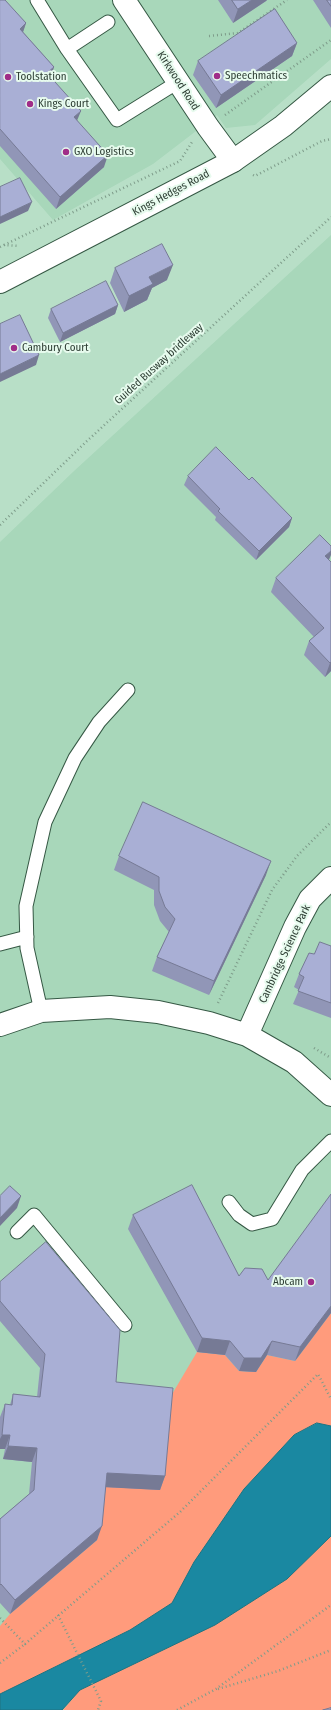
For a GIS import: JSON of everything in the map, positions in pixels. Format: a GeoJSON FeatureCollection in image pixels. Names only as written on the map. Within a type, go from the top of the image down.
{"type":"FeatureCollection","features":[{"type":"Feature","properties":{"kind":"street","name":"Kirkwood Road"},"geometry":{"type":"LineString","coordinates":[[124,0],[208,127],[233,161]]}},
{"type":"Feature","properties":{"kind":"street","name":"Kings Hedges Road"},"geometry":{"type":"LineString","coordinates":[[0,282],[233,161],[283,126],[331,86]]}},
{"type":"Feature","properties":{"kind":"street","name":"Cambridge Science Park"},"geometry":{"type":"LineString","coordinates":[[248,1035],[295,928],[310,899],[331,878]]}},
{"type":"Feature","properties":{"kind":"street"},"geometry":{"type":"LineString","coordinates":[[0,1025],[42,1011],[110,1007],[158,1012],[209,1023],[248,1035],[294,1062],[331,1095]]}},
{"type":"Feature","properties":{"kind":"lane"},"geometry":{"type":"LineString","coordinates":[[39,1],[67,49],[118,120],[178,82]]}},
{"type":"Feature","properties":{"kind":"lane"},"geometry":{"type":"LineString","coordinates":[[67,49],[108,22]]}},
{"type":"Feature","properties":{"kind":"lane"},"geometry":{"type":"LineString","coordinates":[[42,1011],[27,948],[26,906],[45,822],[74,758],[99,722],[128,690]]}},
{"type":"Feature","properties":{"kind":"lane"},"geometry":{"type":"LineString","coordinates":[[0,944],[27,937]]}},
{"type":"Feature","properties":{"kind":"lane"},"geometry":{"type":"LineString","coordinates":[[230,1202],[239,1215],[252,1224],[272,1219],[302,1170],[331,1141]]}},
{"type":"Feature","properties":{"kind":"lane"},"geometry":{"type":"LineString","coordinates":[[17,1232],[34,1215],[125,1325]]}},
{"type":"Feature","properties":{"kind":"path"},"geometry":{"type":"LineString","coordinates":[[209,36],[238,32],[287,0]]}},
{"type":"Feature","properties":{"kind":"path"},"geometry":{"type":"LineString","coordinates":[[4,245],[180,161],[194,139],[208,127],[331,40]]}},
{"type":"Feature","properties":{"kind":"path"},"geometry":{"type":"LineString","coordinates":[[233,161],[255,176],[322,141],[331,139]]}},
{"type":"Feature","properties":{"kind":"path","name":"Guided Busway bridleway"},"geometry":{"type":"LineString","coordinates":[[0,525],[87,441],[331,217]]}},
{"type":"Feature","properties":{"kind":"path"},"geometry":{"type":"LineString","coordinates":[[218,1002],[272,890],[297,856],[331,822]]}},
{"type":"Feature","properties":{"kind":"path"},"geometry":{"type":"LineString","coordinates":[[0,1662],[25,1644],[180,1512],[318,1374],[331,1399]]}},
{"type":"Feature","properties":{"kind":"path"},"geometry":{"type":"LineString","coordinates":[[177,1710],[216,1689],[331,1606]]}},
{"type":"Feature","properties":{"kind":"path"},"geometry":{"type":"LineString","coordinates":[[58,1615],[69,1634],[101,1701],[98,1710]]}},
{"type":"Feature","properties":{"kind":"path"},"geometry":{"type":"LineString","coordinates":[[0,1618],[25,1644]]}},
{"type":"Feature","properties":{"kind":"path"},"geometry":{"type":"LineString","coordinates":[[216,1689],[278,1671],[331,1650]]}},
{"type":"Feature","properties":{"kind":"shaded area"},"geometry":{"type":"Polygon","coordinates":[[[0,0],[331,0],[331,59],[255,125],[226,128],[217,115],[153,164],[53,220],[0,159],[0,0]]]}},
{"type":"Feature","properties":{"kind":"shaded area"},"geometry":{"type":"Polygon","coordinates":[[[331,235],[331,1710],[0,1710],[0,542],[74,471],[331,235]]]}},
{"type":"Feature","properties":{"kind":"shaded area"},"geometry":{"type":"Polygon","coordinates":[[[331,1313],[331,1426],[317,1423],[294,1435],[244,1489],[194,1562],[172,1603],[130,1630],[0,1694],[0,1626],[10,1614],[97,1540],[102,1487],[168,1401],[197,1352],[225,1355],[239,1371],[256,1372],[267,1355],[295,1361],[331,1313]]]}},
{"type":"Feature","properties":{"kind":"shaded area"},"geometry":{"type":"Polygon","coordinates":[[[331,1536],[331,1710],[63,1710],[80,1690],[215,1625],[287,1579],[331,1536]]]}},
{"type":"Feature","properties":{"kind":"water"},"geometry":{"type":"Polygon","coordinates":[[[317,1423],[331,1426],[331,1536],[287,1579],[215,1625],[80,1690],[62,1710],[0,1710],[0,1694],[130,1630],[172,1603],[194,1562],[244,1489],[294,1435],[317,1423]]]}},
{"type":"Feature","properties":{"kind":"building","name":"Kings Court"},"geometry":{"type":"Polygon","coordinates":[[[0,0],[5,0],[26,23],[20,29],[54,67],[47,73],[81,111],[74,117],[108,155],[60,197],[0,129],[0,0]]]}},
{"type":"Feature","properties":{"kind":"building"},"geometry":{"type":"Polygon","coordinates":[[[232,0],[252,0],[238,9],[232,0]]]}},
{"type":"Feature","properties":{"kind":"building"},"geometry":{"type":"Polygon","coordinates":[[[327,0],[331,0],[331,6],[327,0]]]}},
{"type":"Feature","properties":{"kind":"building"},"geometry":{"type":"Polygon","coordinates":[[[275,9],[297,43],[221,95],[198,61],[275,9]]]}},
{"type":"Feature","properties":{"kind":"building"},"geometry":{"type":"Polygon","coordinates":[[[20,178],[32,202],[0,217],[0,187],[20,178]]]}},
{"type":"Feature","properties":{"kind":"building"},"geometry":{"type":"Polygon","coordinates":[[[162,244],[173,265],[149,277],[153,284],[129,296],[115,268],[162,244]]]}},
{"type":"Feature","properties":{"kind":"building"},"geometry":{"type":"Polygon","coordinates":[[[106,281],[118,305],[63,333],[51,309],[106,281]]]}},
{"type":"Feature","properties":{"kind":"building","name":"Cambury Court"},"geometry":{"type":"Polygon","coordinates":[[[20,315],[39,355],[0,374],[0,324],[20,315]]]}},
{"type":"Feature","properties":{"kind":"building"},"geometry":{"type":"Polygon","coordinates":[[[216,447],[249,480],[252,477],[292,518],[259,551],[218,511],[220,509],[188,476],[216,447]]]}},
{"type":"Feature","properties":{"kind":"building"},"geometry":{"type":"Polygon","coordinates":[[[320,535],[331,546],[331,551],[325,556],[331,562],[330,663],[309,641],[324,628],[276,578],[320,535]]]}},
{"type":"Feature","properties":{"kind":"building"},"geometry":{"type":"Polygon","coordinates":[[[143,802],[271,861],[214,981],[157,957],[175,919],[165,907],[159,891],[159,877],[119,856],[143,802]]]}},
{"type":"Feature","properties":{"kind":"building"},"geometry":{"type":"Polygon","coordinates":[[[320,942],[331,946],[331,1003],[298,991],[304,977],[299,974],[309,953],[314,954],[320,942]]]}},
{"type":"Feature","properties":{"kind":"building"},"geometry":{"type":"Polygon","coordinates":[[[192,1185],[239,1276],[245,1268],[262,1269],[268,1280],[331,1194],[331,1306],[300,1347],[272,1341],[261,1358],[244,1358],[230,1341],[202,1338],[133,1215],[192,1185]]]}},
{"type":"Feature","properties":{"kind":"building"},"geometry":{"type":"Polygon","coordinates":[[[10,1186],[21,1196],[0,1218],[0,1196],[10,1186]]]}},
{"type":"Feature","properties":{"kind":"building"},"geometry":{"type":"Polygon","coordinates":[[[46,1242],[120,1330],[116,1382],[173,1388],[165,1476],[107,1473],[102,1526],[15,1600],[1,1584],[0,1585],[0,1519],[34,1490],[37,1448],[8,1446],[10,1435],[2,1435],[5,1404],[12,1405],[13,1394],[40,1397],[45,1354],[0,1301],[0,1282],[46,1242]]]}},
{"type":"Feature","properties":{"kind":"place","name":"Speechmatics"},"geometry":{"type":"Point","coordinates":[217,76]}},
{"type":"Feature","properties":{"kind":"place","name":"Toolstation"},"geometry":{"type":"Point","coordinates":[8,77]}},
{"type":"Feature","properties":{"kind":"place","name":"Kings Court"},"geometry":{"type":"Point","coordinates":[30,104]}},
{"type":"Feature","properties":{"kind":"place","name":"GXO Logistics"},"geometry":{"type":"Point","coordinates":[66,152]}},
{"type":"Feature","properties":{"kind":"place","name":"Cambury Court"},"geometry":{"type":"Point","coordinates":[14,348]}},
{"type":"Feature","properties":{"kind":"place","name":"Abcam"},"geometry":{"type":"Point","coordinates":[311,1282]}}]}
